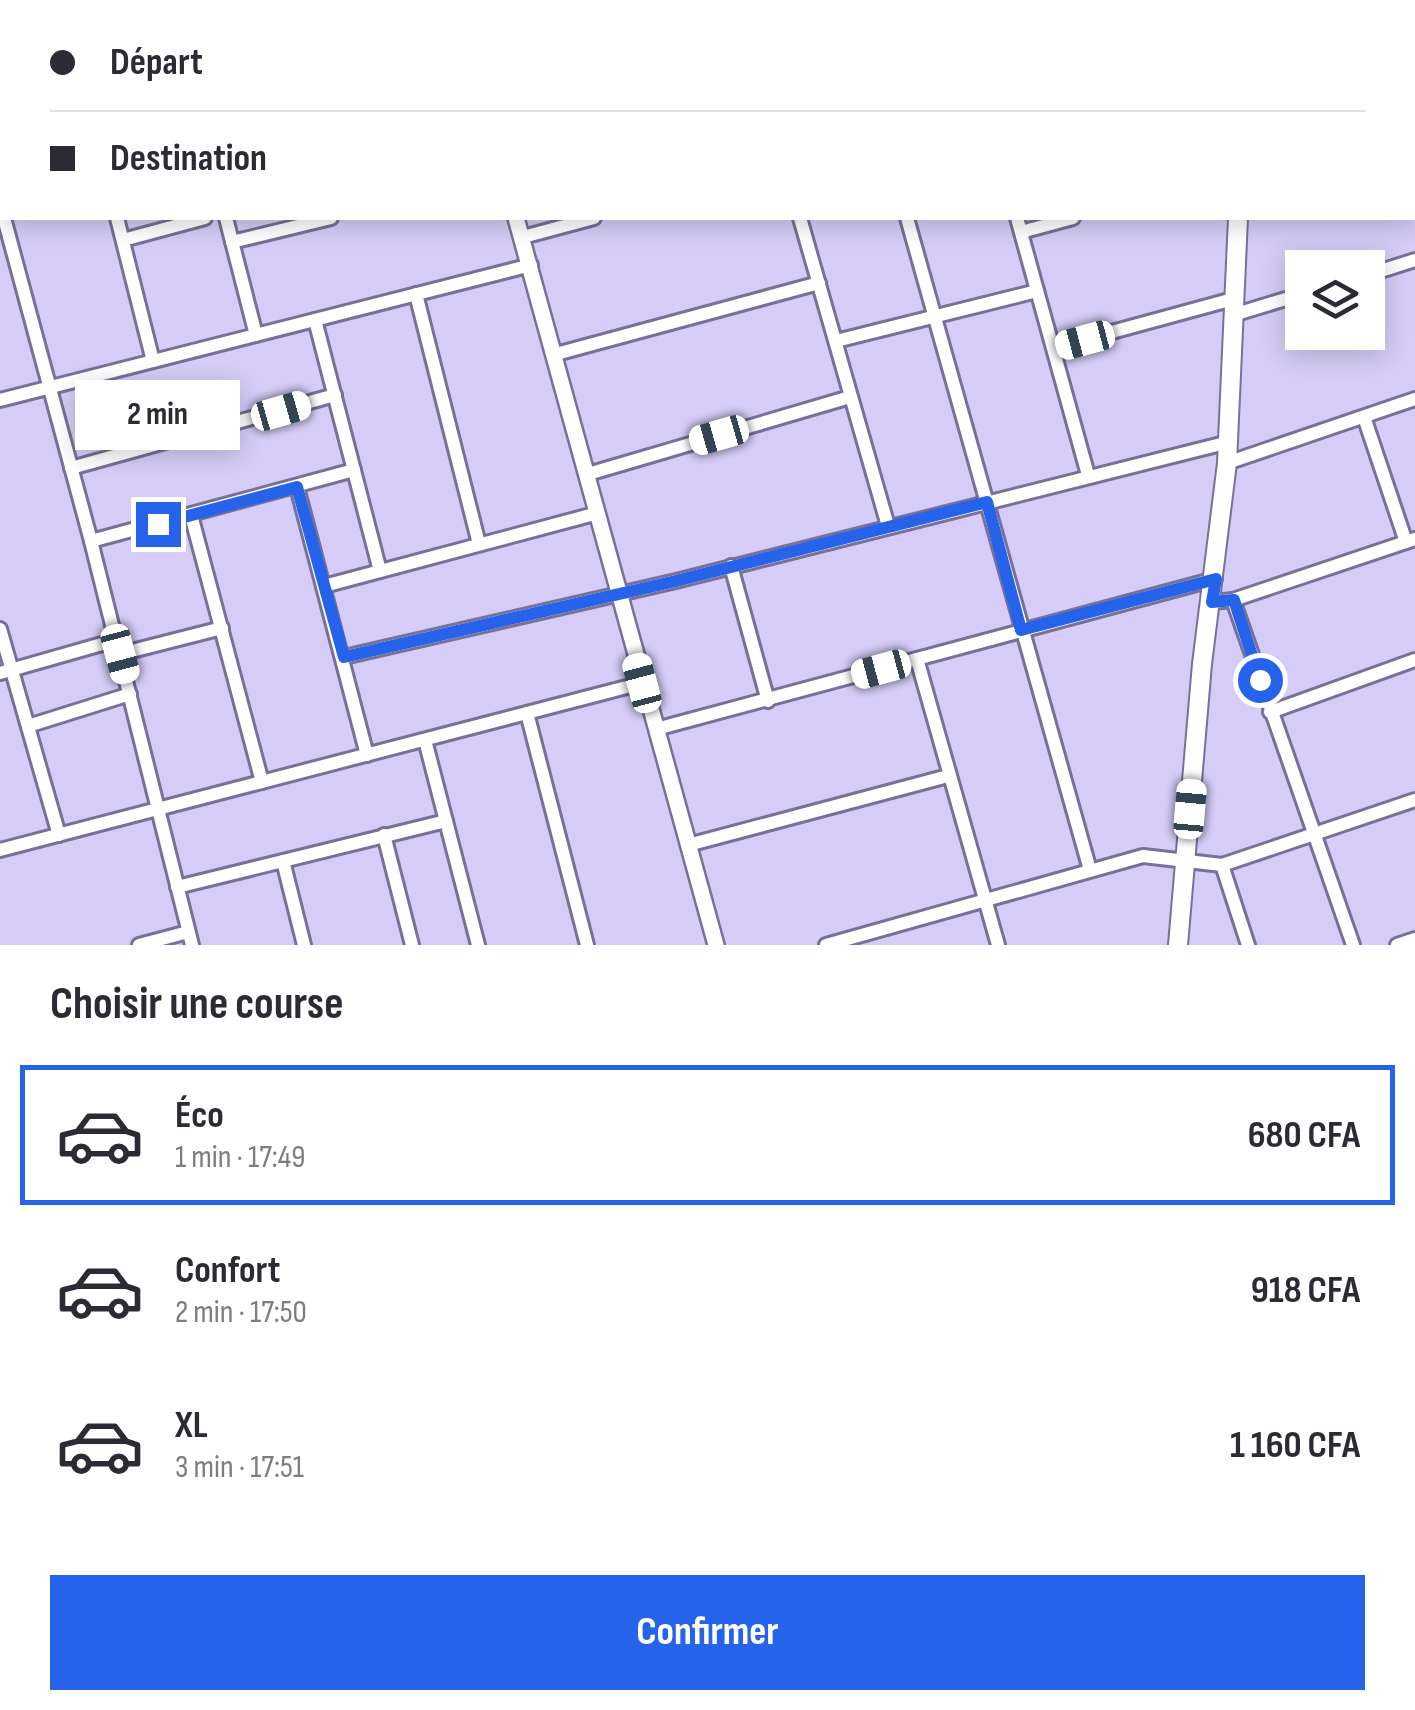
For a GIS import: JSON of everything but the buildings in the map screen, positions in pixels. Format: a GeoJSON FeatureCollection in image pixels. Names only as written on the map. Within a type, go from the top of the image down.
{"type":"FeatureCollection","features":[{"type":"Feature","properties":{"kind":"main road"},"geometry":{"type":"LineString","coordinates":[[1178,945],[1234,383],[1238,220]]}},
{"type":"Feature","properties":{"kind":"street"},"geometry":{"type":"LineString","coordinates":[[4,220],[91,540],[190,938],[139,945]]}},
{"type":"Feature","properties":{"kind":"street"},"geometry":{"type":"LineString","coordinates":[[118,220],[153,361]]}},
{"type":"Feature","properties":{"kind":"street"},"geometry":{"type":"LineString","coordinates":[[123,240],[198,220]]}},
{"type":"Feature","properties":{"kind":"street"},"geometry":{"type":"LineString","coordinates":[[226,220],[256,335]]}},
{"type":"Feature","properties":{"kind":"street"},"geometry":{"type":"LineString","coordinates":[[232,242],[323,220]]}},
{"type":"Feature","properties":{"kind":"street"},"geometry":{"type":"LineString","coordinates":[[517,220],[716,945]]}},
{"type":"Feature","properties":{"kind":"street"},"geometry":{"type":"LineString","coordinates":[[523,238],[587,220]]}},
{"type":"Feature","properties":{"kind":"street"},"geometry":{"type":"LineString","coordinates":[[801,220],[888,526]]}},
{"type":"Feature","properties":{"kind":"street"},"geometry":{"type":"LineString","coordinates":[[908,220],[1090,870]]}},
{"type":"Feature","properties":{"kind":"street"},"geometry":{"type":"LineString","coordinates":[[1058,220],[1019,225],[1088,476]]}},
{"type":"Feature","properties":{"kind":"street"},"geometry":{"type":"LineString","coordinates":[[1385,270],[1415,260]]}},
{"type":"Feature","properties":{"kind":"street"},"geometry":{"type":"LineString","coordinates":[[0,400],[531,265]]}},
{"type":"Feature","properties":{"kind":"street"},"geometry":{"type":"LineString","coordinates":[[556,354],[819,283]]}},
{"type":"Feature","properties":{"kind":"street"},"geometry":{"type":"LineString","coordinates":[[836,341],[1038,291]]}},
{"type":"Feature","properties":{"kind":"street"},"geometry":{"type":"LineString","coordinates":[[416,294],[479,544]]}},
{"type":"Feature","properties":{"kind":"street"},"geometry":{"type":"LineString","coordinates":[[1052,348],[1285,297]]}},
{"type":"Feature","properties":{"kind":"street"},"geometry":{"type":"LineString","coordinates":[[315,320],[380,571]]}},
{"type":"Feature","properties":{"kind":"street"},"geometry":{"type":"LineString","coordinates":[[70,468],[335,395]]}},
{"type":"Feature","properties":{"kind":"street"},"geometry":{"type":"LineString","coordinates":[[588,474],[850,397]]}},
{"type":"Feature","properties":{"kind":"street"},"geometry":{"type":"LineString","coordinates":[[1227,464],[1415,399]]}},
{"type":"Feature","properties":{"kind":"street"},"geometry":{"type":"LineString","coordinates":[[1212,602],[1234,600],[1410,540],[1364,417]]}},
{"type":"Feature","properties":{"kind":"street"},"geometry":{"type":"LineString","coordinates":[[344,657],[618,594],[1228,442]]}},
{"type":"Feature","properties":{"kind":"street"},"geometry":{"type":"LineString","coordinates":[[91,540],[354,470]]}},
{"type":"Feature","properties":{"kind":"street"},"geometry":{"type":"LineString","coordinates":[[297,487],[367,755]]}},
{"type":"Feature","properties":{"kind":"street"},"geometry":{"type":"LineString","coordinates":[[324,586],[598,513]]}},
{"type":"Feature","properties":{"kind":"street"},"geometry":{"type":"LineString","coordinates":[[191,515],[262,782]]}},
{"type":"Feature","properties":{"kind":"street"},"geometry":{"type":"LineString","coordinates":[[731,566],[768,701]]}},
{"type":"Feature","properties":{"kind":"street"},"geometry":{"type":"LineString","coordinates":[[656,730],[1216,579]]}},
{"type":"Feature","properties":{"kind":"street"},"geometry":{"type":"LineString","coordinates":[[1234,600],[1354,945]]}},
{"type":"Feature","properties":{"kind":"street"},"geometry":{"type":"LineString","coordinates":[[6,671],[222,628]]}},
{"type":"Feature","properties":{"kind":"street"},"geometry":{"type":"LineString","coordinates":[[0,630],[6,671],[28,726],[59,835]]}},
{"type":"Feature","properties":{"kind":"street"},"geometry":{"type":"LineString","coordinates":[[917,659],[998,945]]}},
{"type":"Feature","properties":{"kind":"street"},"geometry":{"type":"LineString","coordinates":[[1270,712],[1415,660]]}},
{"type":"Feature","properties":{"kind":"street"},"geometry":{"type":"LineString","coordinates":[[0,850],[642,683]]}},
{"type":"Feature","properties":{"kind":"street"},"geometry":{"type":"LineString","coordinates":[[28,726],[130,694]]}},
{"type":"Feature","properties":{"kind":"street"},"geometry":{"type":"LineString","coordinates":[[527,713],[587,945]]}},
{"type":"Feature","properties":{"kind":"street"},"geometry":{"type":"LineString","coordinates":[[425,740],[478,945]]}},
{"type":"Feature","properties":{"kind":"street"},"geometry":{"type":"LineString","coordinates":[[688,846],[948,776]]}},
{"type":"Feature","properties":{"kind":"street"},"geometry":{"type":"LineString","coordinates":[[826,945],[1143,856],[1222,865],[1415,800]]}},
{"type":"Feature","properties":{"kind":"street"},"geometry":{"type":"LineString","coordinates":[[177,886],[446,821]]}},
{"type":"Feature","properties":{"kind":"street"},"geometry":{"type":"LineString","coordinates":[[384,835],[412,945]]}},
{"type":"Feature","properties":{"kind":"street"},"geometry":{"type":"LineString","coordinates":[[283,861],[304,945]]}},
{"type":"Feature","properties":{"kind":"street"},"geometry":{"type":"LineString","coordinates":[[1222,865],[1248,945]]}},
{"type":"Feature","properties":{"kind":"street"},"geometry":{"type":"LineString","coordinates":[[1397,945],[1415,939]]}},
{"type":"Feature","properties":{"kind":"route"},"geometry":{"type":"LineString","coordinates":[[158,524],[297,487],[344,657],[676,581],[987,502],[1021,630],[1216,579],[1212,602],[1234,600],[1260,680]]}}]}
